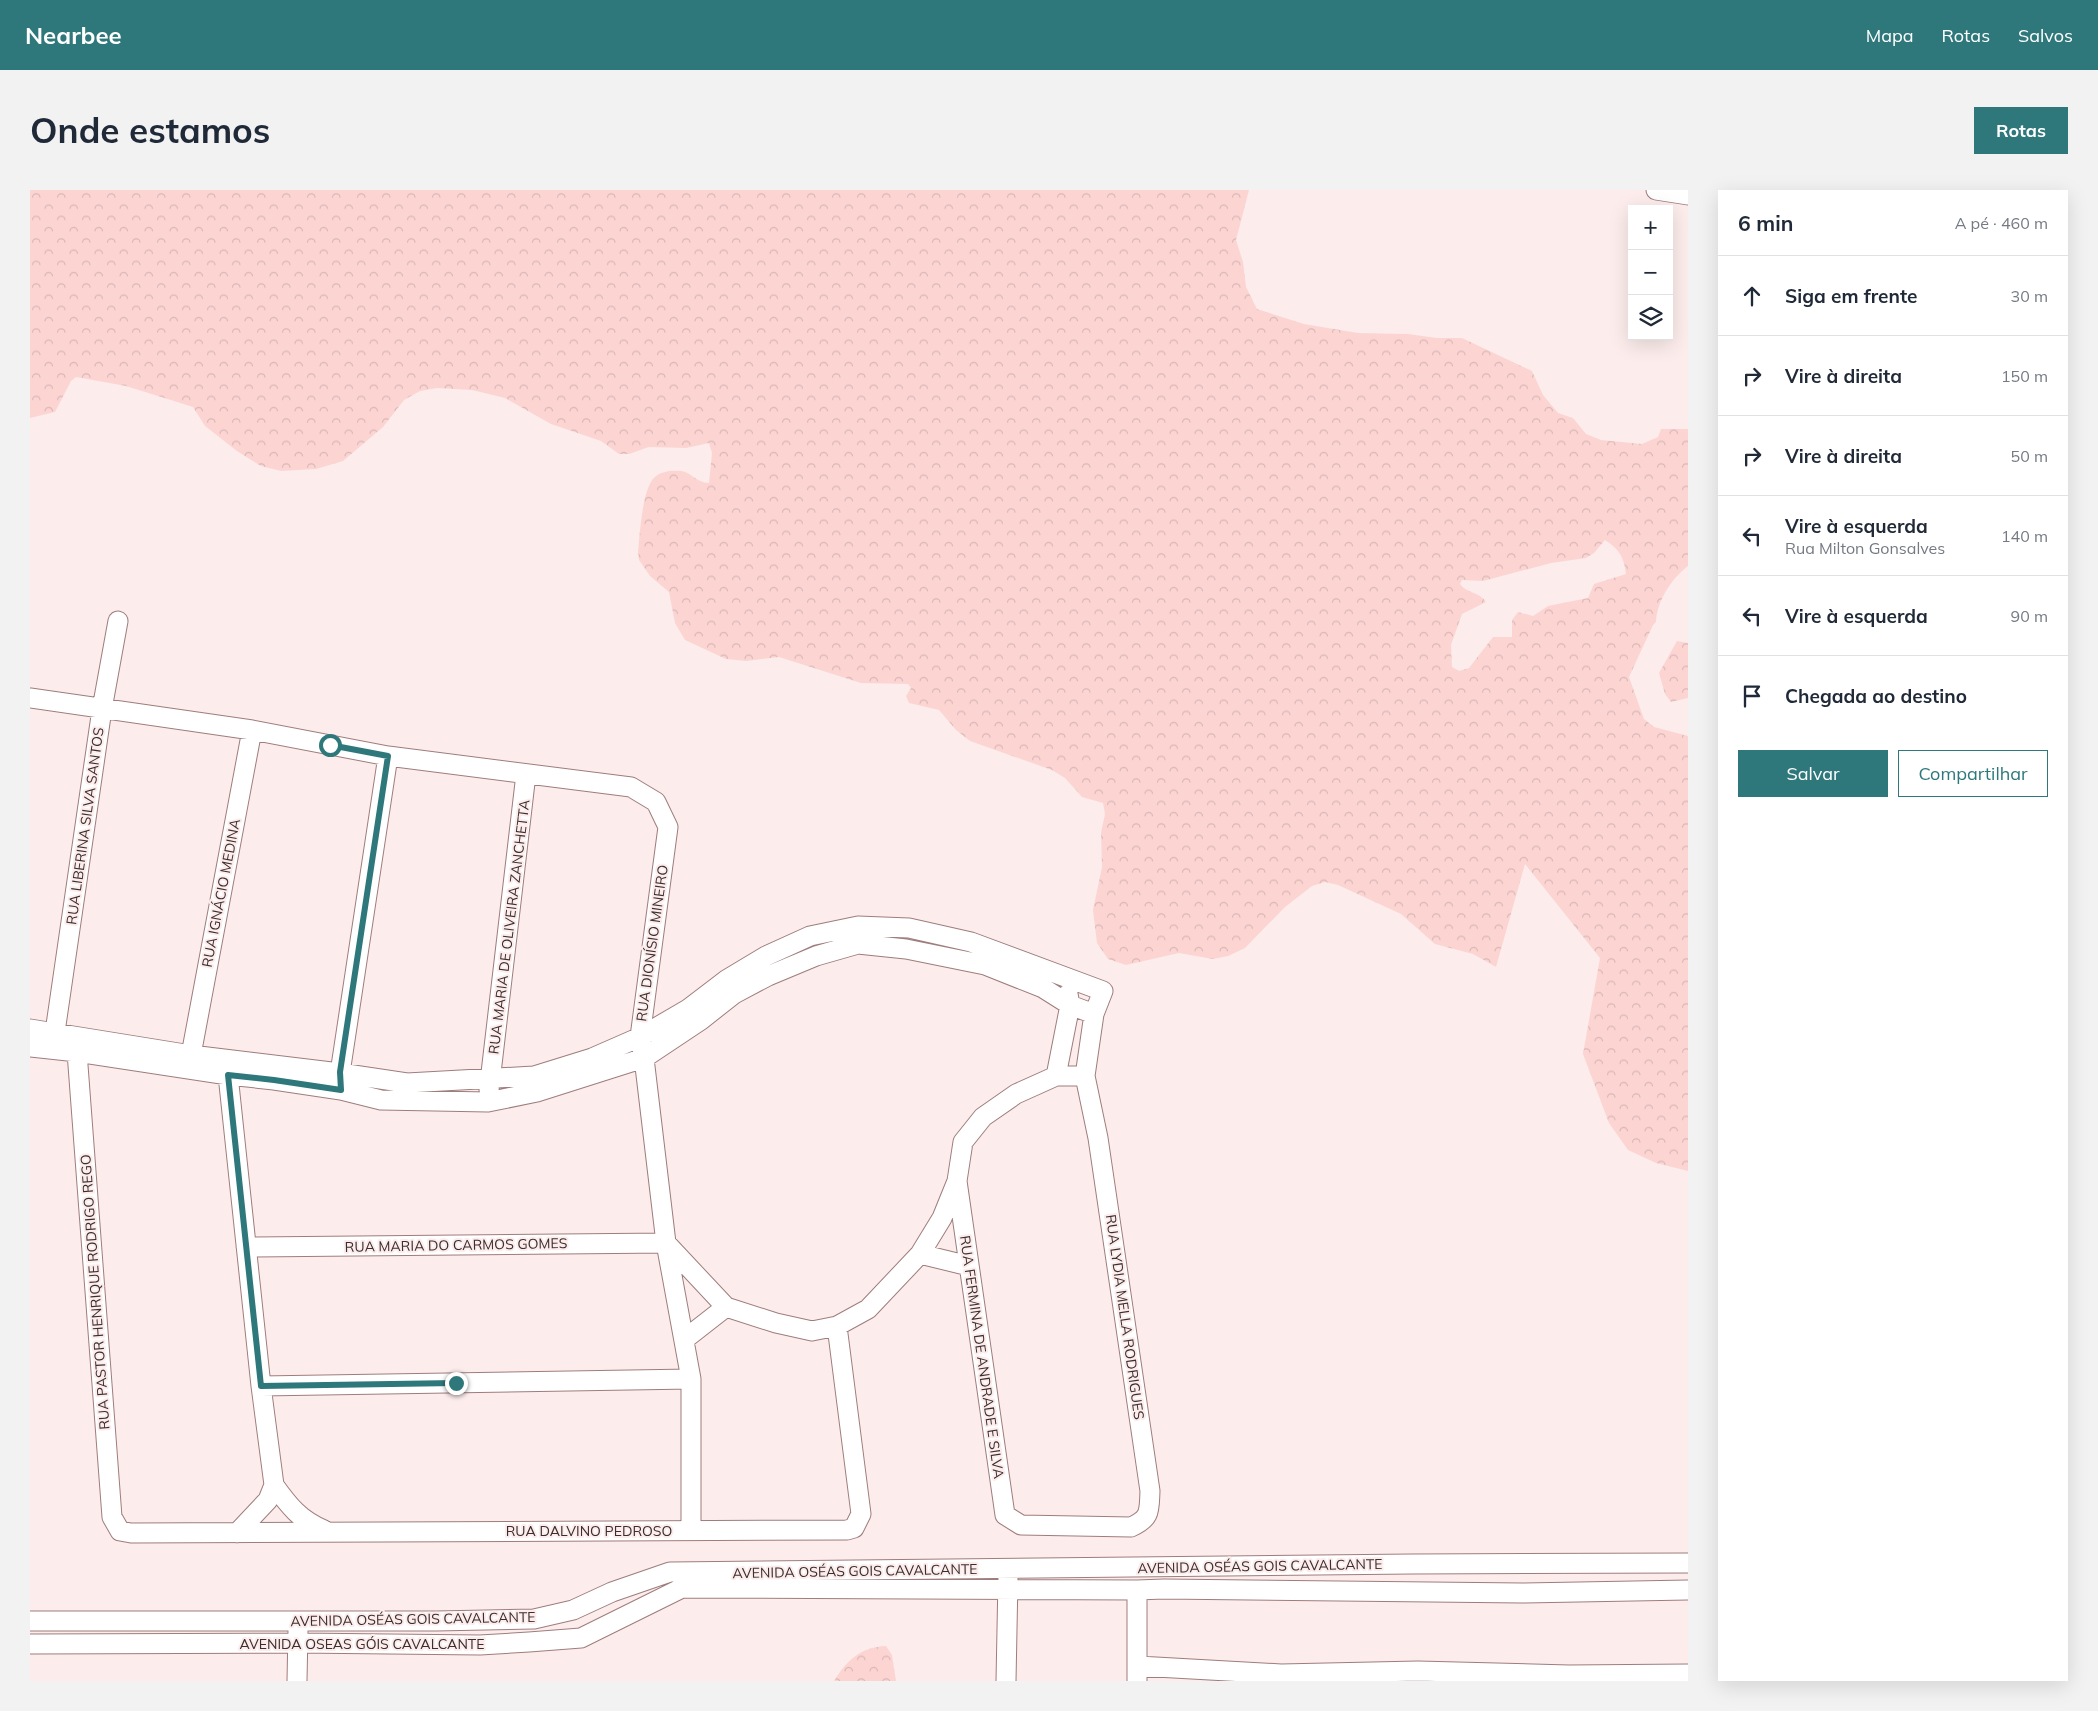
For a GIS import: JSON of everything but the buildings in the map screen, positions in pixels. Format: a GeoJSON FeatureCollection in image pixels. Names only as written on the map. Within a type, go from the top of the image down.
{"type":"FeatureCollection","features":[{"type":"Feature","properties":{"kind":"street"},"geometry":{"type":"LineString","coordinates":[[1656,190],[1688,195]]}},
{"type":"Feature","properties":{"kind":"street","name":"RUA LIBERINA SILVA SANTOS"},"geometry":{"type":"LineString","coordinates":[[55,1032],[102,708],[118,621]]}},
{"type":"Feature","properties":{"kind":"street"},"geometry":{"type":"LineString","coordinates":[[30,698],[252,730],[388,756],[526,774]]}},
{"type":"Feature","properties":{"kind":"street","name":"RUA IGNÁCIO MEDINA"},"geometry":{"type":"LineString","coordinates":[[191,1055],[252,730]]}},
{"type":"Feature","properties":{"kind":"street"},"geometry":{"type":"LineString","coordinates":[[340,1081],[388,756]]}},
{"type":"Feature","properties":{"kind":"street","name":"RUA DIONÍSIO MINEIRO"},"geometry":{"type":"LineString","coordinates":[[526,774],[631,788],[656,802],[668,827],[640,1037],[666,1243],[691,1379],[691,1531]]}},
{"type":"Feature","properties":{"kind":"street","name":"RUA MARIA DE OLIVEIRA ZANCHETTA"},"geometry":{"type":"LineString","coordinates":[[488,1102],[526,774]]}},
{"type":"Feature","properties":{"kind":"street"},"geometry":{"type":"LineString","coordinates":[[30,1047],[274,1080],[406,1083],[491,1080],[534,1076],[592,1058],[640,1037],[688,1009],[726,980],[766,956],[810,936],[858,926],[909,928],[971,942],[1064,976],[1070,1005],[1056,1076]]}},
{"type":"Feature","properties":{"kind":"street"},"geometry":{"type":"LineString","coordinates":[[30,1029],[340,1081],[381,1100],[488,1102],[537,1092],[644,1058],[701,1020],[734,994],[768,976],[816,956],[858,944],[906,949],[985,965],[1043,988],[1070,1005],[1094,1014]]}},
{"type":"Feature","properties":{"kind":"street","name":"RUA LYDIA MELLA RODRIGUES"},"geometry":{"type":"LineString","coordinates":[[1021,1525],[1131,1527],[1143,1522],[1149,1510],[1150,1491],[1130,1348],[1098,1138],[1085,1076],[1094,1014],[1103,992],[1064,976]]}},
{"type":"Feature","properties":{"kind":"street","name":"RUA PASTOR HENRIQUE RODRIGO REGO"},"geometry":{"type":"LineString","coordinates":[[77,1052],[112,1517],[120,1531]]}},
{"type":"Feature","properties":{"kind":"street"},"geometry":{"type":"LineString","coordinates":[[228,1075],[261,1386],[274,1485],[289,1506],[308,1523],[328,1532]]}},
{"type":"Feature","properties":{"kind":"street"},"geometry":{"type":"LineString","coordinates":[[666,1243],[726,1308],[776,1323],[812,1331],[837,1326],[868,1309],[920,1254],[942,1218],[956,1180],[963,1142],[982,1116],[1016,1094],[1056,1076],[1085,1076]]}},
{"type":"Feature","properties":{"kind":"street","name":"RUA FERMINA DE ANDRADE E SILVA"},"geometry":{"type":"LineString","coordinates":[[956,1180],[1005,1516],[1021,1525]]}},
{"type":"Feature","properties":{"kind":"street","name":"RUA MARIA DO CARMOS GOMES"},"geometry":{"type":"LineString","coordinates":[[246,1247],[666,1243]]}},
{"type":"Feature","properties":{"kind":"street"},"geometry":{"type":"LineString","coordinates":[[920,1254],[969,1266]]}},
{"type":"Feature","properties":{"kind":"street"},"geometry":{"type":"LineString","coordinates":[[685,1339],[726,1308]]}},
{"type":"Feature","properties":{"kind":"street","name":"RUA DALVINO PEDROSO"},"geometry":{"type":"LineString","coordinates":[[120,1531],[131,1533],[691,1531],[847,1530],[854,1528],[861,1514],[837,1326]]}},
{"type":"Feature","properties":{"kind":"street"},"geometry":{"type":"LineString","coordinates":[[261,1386],[691,1379]]}},
{"type":"Feature","properties":{"kind":"street"},"geometry":{"type":"LineString","coordinates":[[237,1532],[268,1500],[274,1485]]}},
{"type":"Feature","properties":{"kind":"street","name":"AVENIDA OSÉAS GOIS CAVALCANTE"},"geometry":{"type":"LineString","coordinates":[[30,1621],[534,1619],[573,1610],[612,1592],[670,1572],[1412,1564],[1688,1564]]}},
{"type":"Feature","properties":{"kind":"street"},"geometry":{"type":"LineString","coordinates":[[1006,1681],[1008,1569]]}},
{"type":"Feature","properties":{"kind":"street","name":"AVENIDA OSÉAS GOIS CAVALCANTE"},"geometry":{"type":"LineString","coordinates":[[682,1588],[1164,1589],[1522,1593],[1688,1590]]}},
{"type":"Feature","properties":{"kind":"street","name":"AVENIDA OSEAS GÓIS CAVALCANTE"},"geometry":{"type":"LineString","coordinates":[[30,1644],[298,1643],[480,1645],[581,1638],[682,1588]]}},
{"type":"Feature","properties":{"kind":"street"},"geometry":{"type":"LineString","coordinates":[[1137,1590],[1137,1673],[1281,1678],[1418,1676],[1569,1678],[1688,1674]]}},
{"type":"Feature","properties":{"kind":"street"},"geometry":{"type":"LineString","coordinates":[[297,1681],[299,1621]]}},
{"type":"Feature","properties":{"kind":"green space"},"geometry":{"type":"Polygon","coordinates":[[[30,190],[1249,190],[1236,240],[1243,262],[1246,287],[1257,309],[1304,324],[1358,333],[1462,338],[1532,371],[1543,395],[1558,413],[1573,418],[1586,434],[1601,440],[1642,444],[1658,437],[1661,429],[1688,429],[1688,566],[1676,577],[1662,598],[1656,622],[1629,677],[1644,719],[1654,727],[1688,736],[1688,1171],[1656,1163],[1628,1150],[1609,1123],[1583,1054],[1600,958],[1525,864],[1496,967],[1473,954],[1435,944],[1401,914],[1338,885],[1325,882],[1312,886],[1285,907],[1245,948],[1228,956],[1213,959],[1179,953],[1126,965],[1108,959],[1097,943],[1093,910],[1102,867],[1101,833],[1105,814],[1103,803],[1082,797],[1065,778],[1052,770],[970,741],[956,730],[939,710],[909,703],[906,696],[911,688],[908,684],[861,683],[779,657],[746,661],[726,659],[685,640],[675,623],[669,592],[650,576],[639,560],[641,523],[647,491],[655,477],[660,473],[681,471],[705,483],[709,483],[712,453],[709,443],[686,448],[649,447],[629,454],[619,454],[601,441],[551,424],[505,398],[472,390],[437,388],[420,391],[404,400],[383,427],[343,461],[316,469],[281,471],[261,466],[237,451],[205,426],[193,407],[126,386],[76,377],[71,381],[55,412],[30,418],[30,190]],[[1605,540],[1594,553],[1586,558],[1551,563],[1483,581],[1462,580],[1460,584],[1463,587],[1480,596],[1486,602],[1462,614],[1451,645],[1452,667],[1459,671],[1469,668],[1493,637],[1512,637],[1512,620],[1518,612],[1533,616],[1548,606],[1588,598],[1594,584],[1626,574],[1620,554],[1605,540]]]}},
{"type":"Feature","properties":{"kind":"green space"},"geometry":{"type":"Polygon","coordinates":[[[1677,641],[1688,643],[1688,698],[1671,702],[1665,694],[1659,673],[1677,641]]]}},
{"type":"Feature","properties":{"kind":"green space"},"geometry":{"type":"Polygon","coordinates":[[[886,1646],[892,1655],[896,1681],[834,1681],[844,1667],[856,1656],[869,1649],[886,1646]]]}},
{"type":"Feature","properties":{"kind":"route"},"geometry":{"type":"LineString","coordinates":[[330,745],[388,756],[340,1072],[341,1090],[228,1075],[261,1386],[456,1383]]}}]}
